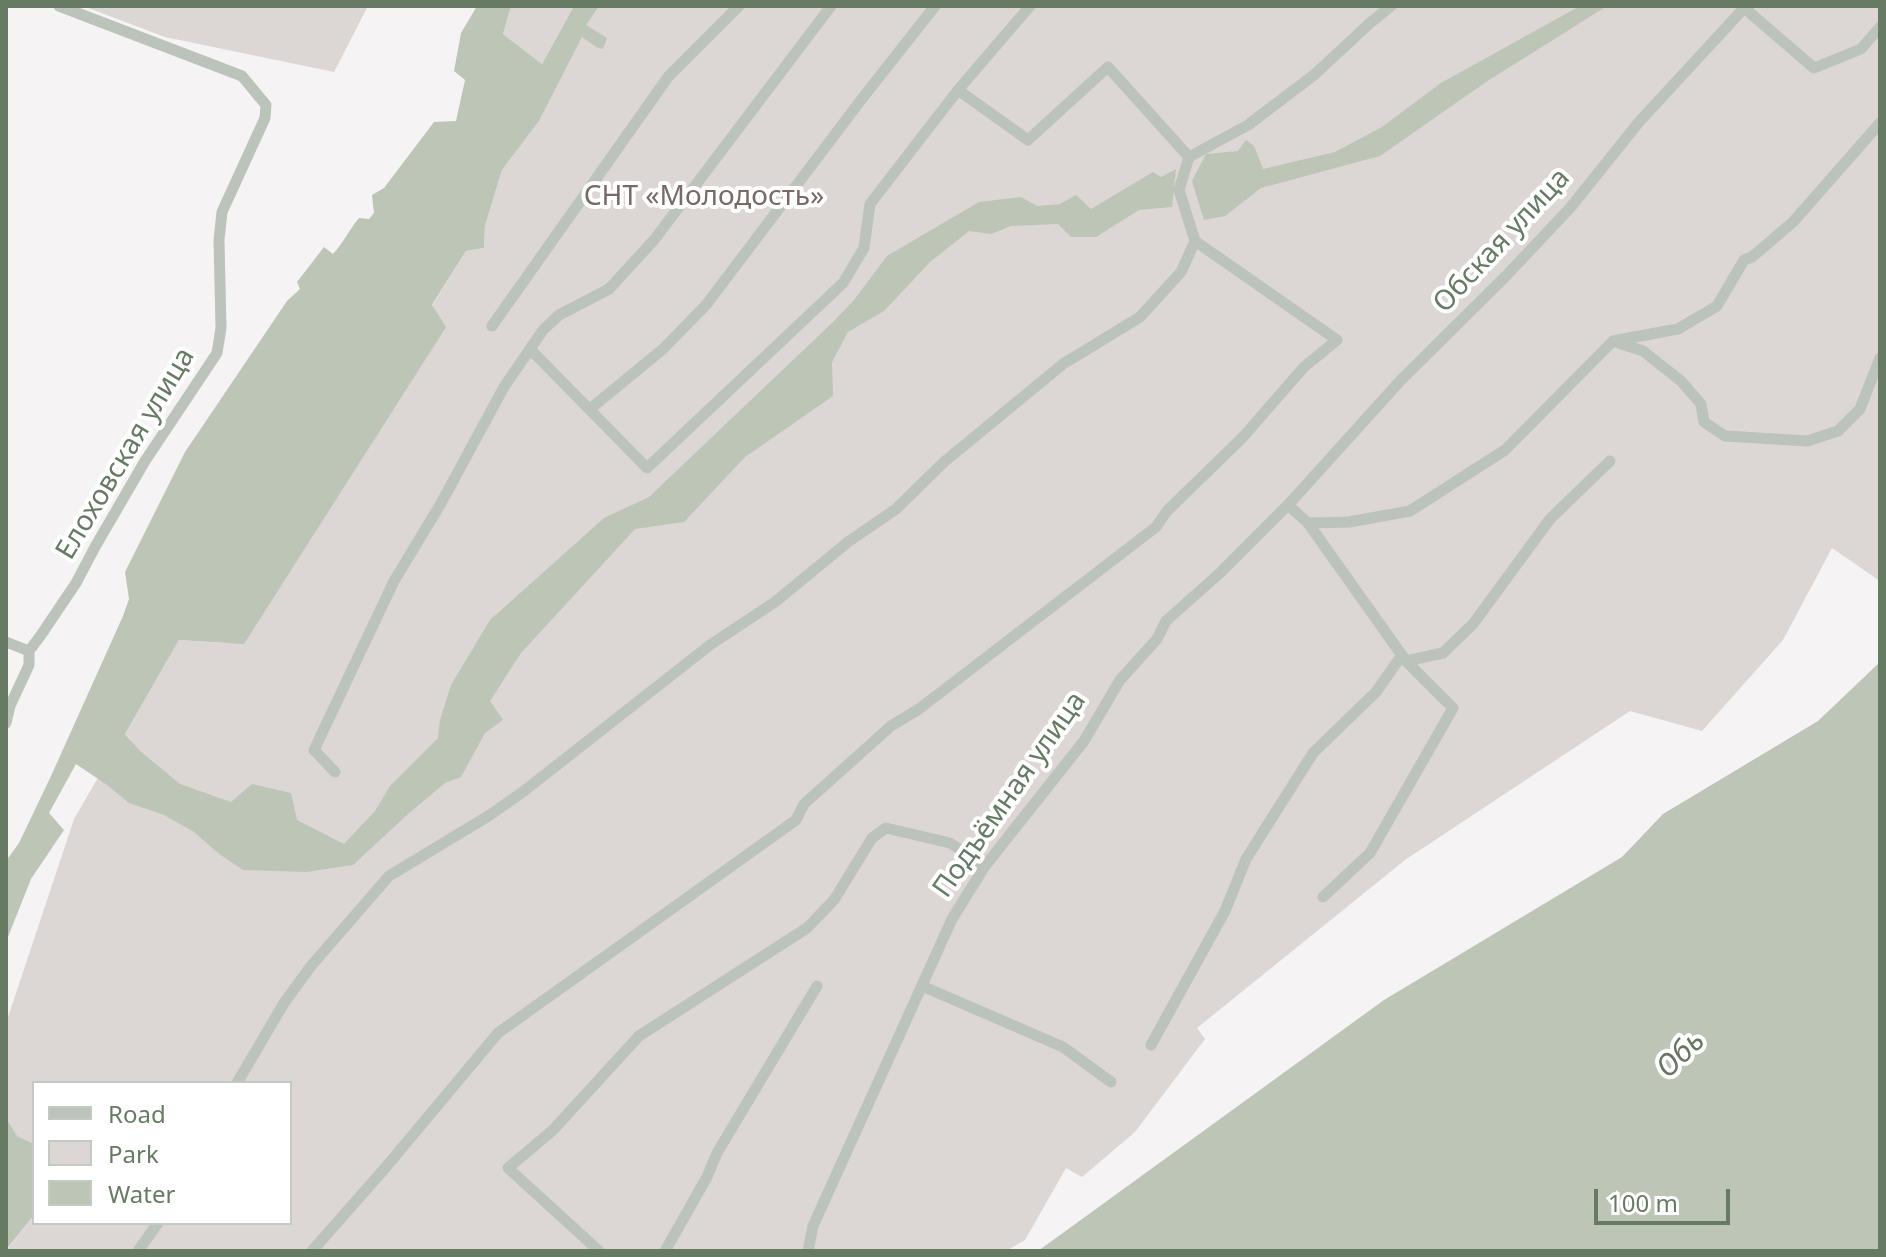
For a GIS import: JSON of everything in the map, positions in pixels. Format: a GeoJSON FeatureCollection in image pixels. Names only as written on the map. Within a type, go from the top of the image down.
{"type":"FeatureCollection","features":[{"type":"Feature","properties":{"kind":"street","name":"Елоховская улица"},"geometry":{"type":"LineString","coordinates":[[6,723],[10,706],[29,665],[29,651],[76,583],[145,461],[217,353],[221,328],[219,240],[222,212],[265,118],[266,105],[242,76],[59,6]]}},
{"type":"Feature","properties":{"kind":"street"},"geometry":{"type":"LineString","coordinates":[[492,326],[668,77],[739,6]]}},
{"type":"Feature","properties":{"kind":"street"},"geometry":{"type":"LineString","coordinates":[[335,772],[314,750],[394,581],[440,505],[504,387],[543,330],[559,315],[609,289],[654,240],[831,6]]}},
{"type":"Feature","properties":{"kind":"street"},"geometry":{"type":"LineString","coordinates":[[590,409],[663,349],[706,305],[935,6]]}},
{"type":"Feature","properties":{"kind":"street"},"geometry":{"type":"LineString","coordinates":[[530,349],[647,468],[843,283],[864,248],[870,204],[958,90],[1030,6]]}},
{"type":"Feature","properties":{"kind":"street"},"geometry":{"type":"LineString","coordinates":[[312,1251],[498,1033],[796,820],[804,804],[891,726],[919,709],[1156,527],[1167,511],[1243,437],[1304,367],[1337,340],[1195,241],[1179,190],[1189,157],[1248,125],[1314,75],[1391,6]]}},
{"type":"Feature","properties":{"kind":"street"},"geometry":{"type":"LineString","coordinates":[[1744,7],[1814,68],[1861,49],[1880,27]]}},
{"type":"Feature","properties":{"kind":"street","name":"Обская улица"},"geometry":{"type":"LineString","coordinates":[[1288,505],[1401,380],[1570,208],[1639,122],[1744,7]]}},
{"type":"Feature","properties":{"kind":"street"},"geometry":{"type":"LineString","coordinates":[[958,90],[1028,140],[1108,67],[1189,157]]}},
{"type":"Feature","properties":{"kind":"street"},"geometry":{"type":"LineString","coordinates":[[1308,523],[1349,522],[1410,511],[1505,450],[1613,341],[1678,329],[1717,306],[1744,260],[1752,257],[1793,222],[1880,123]]}},
{"type":"Feature","properties":{"kind":"street"},"geometry":{"type":"LineString","coordinates":[[238,1081],[284,1003],[311,966],[389,876],[524,791],[710,645],[775,602],[848,542],[896,509],[944,462],[1063,364],[1140,317],[1181,272],[1195,241]]}},
{"type":"Feature","properties":{"kind":"street"},"geometry":{"type":"LineString","coordinates":[[1613,341],[1643,351],[1681,381],[1701,404],[1704,422],[1725,436],[1807,441],[1838,431],[1860,409],[1880,358]]}},
{"type":"Feature","properties":{"kind":"street"},"geometry":{"type":"LineString","coordinates":[[1151,1045],[1225,911],[1246,859],[1313,753],[1376,692],[1404,658],[1443,653],[1473,624],[1550,519],[1610,461]]}},
{"type":"Feature","properties":{"kind":"street"},"geometry":{"type":"LineString","coordinates":[[1288,505],[1308,523],[1404,658],[1453,708],[1370,853],[1323,897]]}},
{"type":"Feature","properties":{"kind":"street","name":"Подъёмная улица"},"geometry":{"type":"LineString","coordinates":[[808,1251],[813,1226],[952,919],[985,866],[1084,741],[1120,680],[1157,639],[1166,621],[1288,505]]}},
{"type":"Feature","properties":{"kind":"street"},"geometry":{"type":"LineString","coordinates":[[6,642],[29,651]]}},
{"type":"Feature","properties":{"kind":"street"},"geometry":{"type":"LineString","coordinates":[[599,1251],[508,1168],[553,1130],[639,1036],[807,928],[834,900],[872,838],[886,828],[950,843],[985,866]]}},
{"type":"Feature","properties":{"kind":"street"},"geometry":{"type":"LineString","coordinates":[[665,1251],[707,1177],[717,1153],[817,986]]}},
{"type":"Feature","properties":{"kind":"street"},"geometry":{"type":"LineString","coordinates":[[922,986],[1063,1047],[1111,1082]]}},
{"type":"Feature","properties":{"kind":"street"},"geometry":{"type":"LineString","coordinates":[[138,1251],[157,1225]]}},
{"type":"Feature","properties":{"kind":"green space"},"geometry":{"type":"Polygon","coordinates":[[[83,6],[368,6],[334,72],[165,37],[83,6]]]}},
{"type":"Feature","properties":{"kind":"green space"},"geometry":{"type":"Polygon","coordinates":[[[511,6],[574,6],[542,64],[503,34],[511,6]]]}},
{"type":"Feature","properties":{"kind":"green space","name":"СНТ «Молодость»"},"geometry":{"type":"Polygon","coordinates":[[[593,6],[1880,6],[1880,581],[1832,548],[1783,640],[1702,731],[1630,711],[1405,860],[1197,1028],[1205,1039],[1135,1132],[1082,1177],[1066,1168],[1025,1240],[1006,1251],[6,1251],[32,1218],[32,1225],[292,1225],[292,1081],[32,1081],[32,1143],[16,1136],[6,1118],[6,1023],[74,819],[103,769],[131,740],[125,734],[179,640],[226,643],[246,623],[466,251],[484,248],[485,226],[502,170],[539,121],[582,36],[596,47],[586,25],[593,6]]]}},
{"type":"Feature","properties":{"kind":"water"},"geometry":{"type":"Polygon","coordinates":[[[477,6],[511,6],[503,34],[542,64],[574,6],[599,6],[586,25],[607,38],[603,49],[582,37],[539,121],[502,170],[485,226],[484,248],[466,251],[432,305],[446,327],[244,644],[179,640],[125,734],[140,751],[180,784],[231,802],[252,784],[291,793],[297,820],[344,844],[375,811],[390,786],[438,738],[451,685],[490,620],[604,518],[649,497],[833,322],[887,256],[979,202],[1021,197],[1037,206],[1060,204],[1076,195],[1091,209],[1153,172],[1161,177],[1176,169],[1172,207],[1139,210],[1096,237],[1071,237],[1058,224],[1011,226],[991,234],[969,231],[930,262],[884,311],[848,332],[832,362],[833,396],[745,457],[684,522],[635,529],[521,653],[490,701],[503,720],[485,733],[461,777],[445,783],[353,865],[306,872],[243,870],[194,832],[164,815],[129,803],[76,764],[49,813],[64,830],[31,879],[6,942],[6,861],[19,843],[51,776],[123,616],[129,599],[125,572],[185,452],[287,301],[300,289],[297,282],[324,247],[333,254],[359,218],[369,219],[374,213],[372,195],[384,188],[434,122],[456,121],[465,80],[454,71],[461,33],[477,6]]]}},
{"type":"Feature","properties":{"kind":"water"},"geometry":{"type":"Polygon","coordinates":[[[1580,6],[1607,6],[1486,82],[1380,156],[1261,188],[1225,216],[1204,220],[1192,181],[1206,154],[1238,151],[1246,140],[1254,146],[1263,169],[1335,152],[1382,127],[1441,83],[1580,6]]]}},
{"type":"Feature","properties":{"kind":"water","name":"Обь"},"geometry":{"type":"Polygon","coordinates":[[[1880,662],[1880,1251],[1038,1251],[1384,1000],[1622,857],[1663,814],[1818,721],[1880,662]]]}},
{"type":"Feature","properties":{"kind":"water"},"geometry":{"type":"Polygon","coordinates":[[[6,1118],[17,1136],[32,1143],[32,1218],[6,1250],[6,1118]]]}}]}
